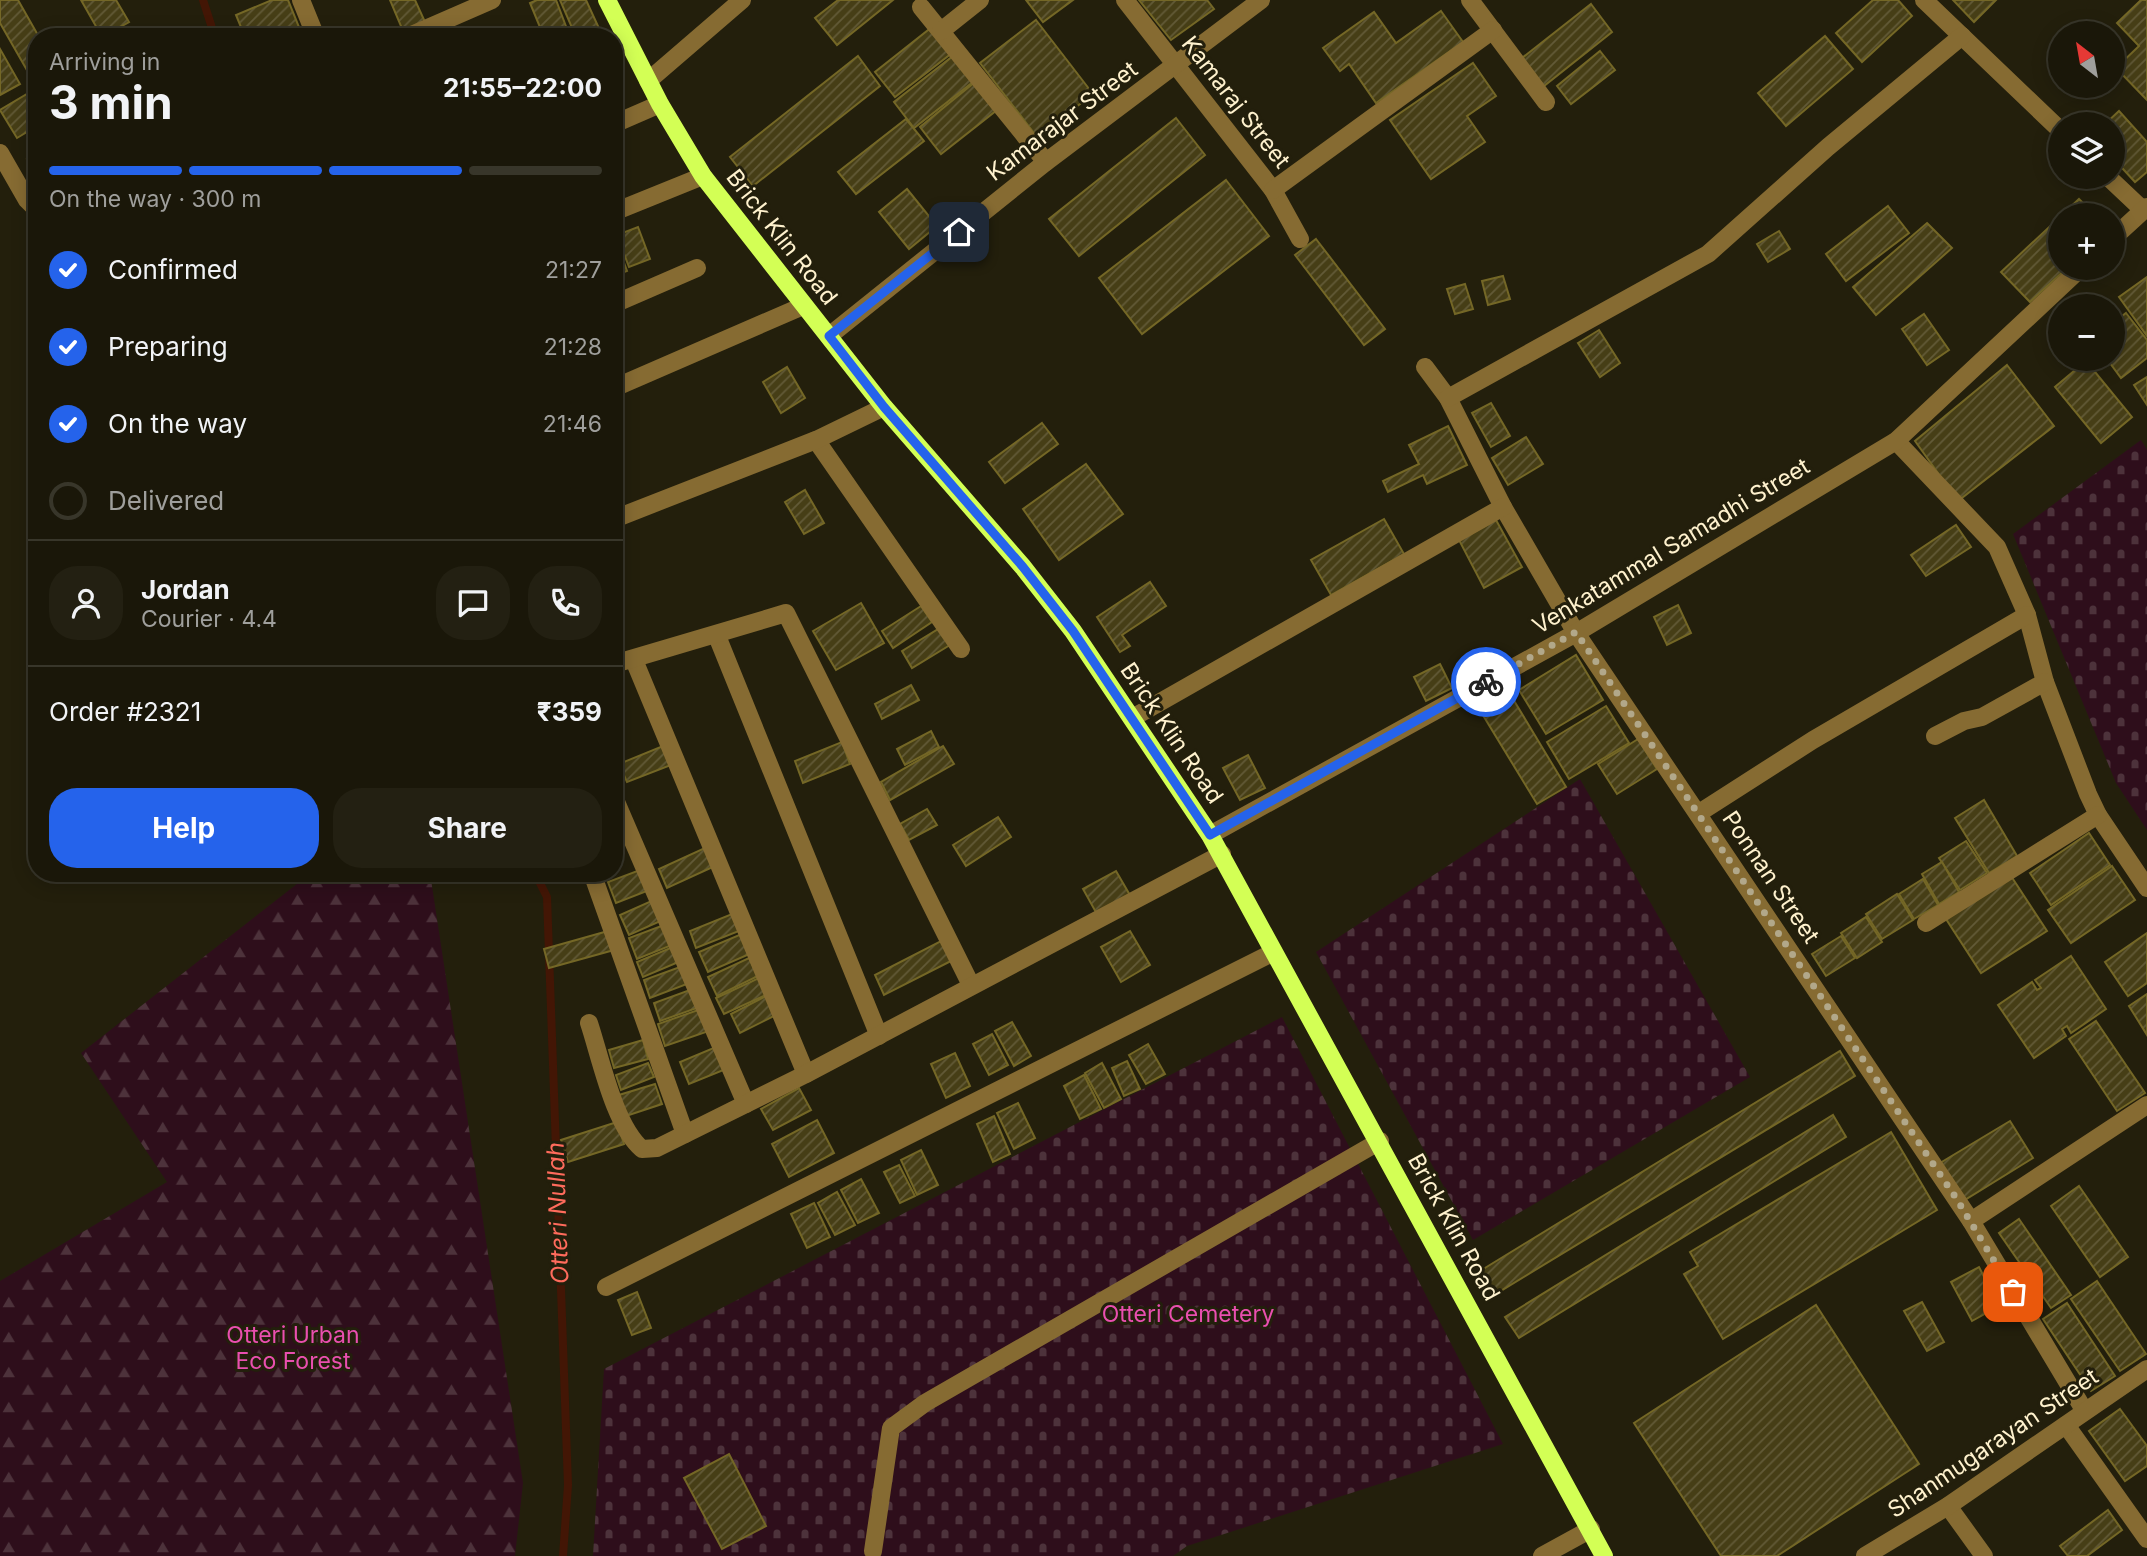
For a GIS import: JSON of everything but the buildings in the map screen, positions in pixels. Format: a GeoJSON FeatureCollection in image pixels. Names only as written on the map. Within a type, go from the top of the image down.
{"type":"FeatureCollection","features":[{"type":"Feature","properties":{"kind":"main road","name":"Brick Klin Road"},"geometry":{"type":"LineString","coordinates":[[607,0],[616,28]]}},
{"type":"Feature","properties":{"kind":"main road","name":"Brick Klin Road"},"geometry":{"type":"LineString","coordinates":[[623,43],[703,176],[884,407],[1023,567],[1134,718],[1210,835],[1272,953],[1380,1141],[1604,1556]]}},
{"type":"Feature","properties":{"kind":"street"},"geometry":{"type":"LineString","coordinates":[[301,0],[312,28]]}},
{"type":"Feature","properties":{"kind":"street"},"geometry":{"type":"LineString","coordinates":[[428,28],[492,0]]}},
{"type":"Feature","properties":{"kind":"street"},"geometry":{"type":"LineString","coordinates":[[648,81],[742,0]]}},
{"type":"Feature","properties":{"kind":"street"},"geometry":{"type":"LineString","coordinates":[[941,31],[980,0]]}},
{"type":"Feature","properties":{"kind":"street","name":"Kamaraj Street"},"geometry":{"type":"LineString","coordinates":[[1125,0],[1273,190],[1300,239]]}},
{"type":"Feature","properties":{"kind":"street","name":"Kamarajar Street"},"geometry":{"type":"LineString","coordinates":[[829,336],[1046,162],[1261,0]]}},
{"type":"Feature","properties":{"kind":"street"},"geometry":{"type":"LineString","coordinates":[[1471,0],[1546,102]]}},
{"type":"Feature","properties":{"kind":"street"},"geometry":{"type":"LineString","coordinates":[[1924,0],[2048,118]]}},
{"type":"Feature","properties":{"kind":"street"},"geometry":{"type":"LineString","coordinates":[[920,7],[1046,162]]}},
{"type":"Feature","properties":{"kind":"street"},"geometry":{"type":"LineString","coordinates":[[1273,190],[1493,30]]}},
{"type":"Feature","properties":{"kind":"street"},"geometry":{"type":"LineString","coordinates":[[1448,398],[1708,254],[1828,147],[1962,36]]}},
{"type":"Feature","properties":{"kind":"street"},"geometry":{"type":"LineString","coordinates":[[623,120],[660,104]]}},
{"type":"Feature","properties":{"kind":"street"},"geometry":{"type":"LineString","coordinates":[[0,153],[28,201]]}},
{"type":"Feature","properties":{"kind":"street"},"geometry":{"type":"LineString","coordinates":[[623,208],[703,176]]}},
{"type":"Feature","properties":{"kind":"street"},"geometry":{"type":"LineString","coordinates":[[2122,189],[2146,209],[2125,228]]}},
{"type":"Feature","properties":{"kind":"street"},"geometry":{"type":"LineString","coordinates":[[623,300],[697,268]]}},
{"type":"Feature","properties":{"kind":"street","name":"Venkatammal Samadhi Street"},"geometry":{"type":"LineString","coordinates":[[1210,835],[1576,632],[1896,441],[2068,280]]}},
{"type":"Feature","properties":{"kind":"street"},"geometry":{"type":"LineString","coordinates":[[623,384],[803,306]]}},
{"type":"Feature","properties":{"kind":"street","name":"Ponnan Street"},"geometry":{"type":"LineString","coordinates":[[1425,367],[1448,398],[1503,506],[1576,632],[1971,1221],[2084,1410]]}},
{"type":"Feature","properties":{"kind":"street"},"geometry":{"type":"LineString","coordinates":[[623,515],[816,440],[884,407]]}},
{"type":"Feature","properties":{"kind":"street"},"geometry":{"type":"LineString","coordinates":[[816,440],[961,649]]}},
{"type":"Feature","properties":{"kind":"street"},"geometry":{"type":"LineString","coordinates":[[1896,441],[1997,547],[2027,615],[2045,682],[2098,815],[2147,888]]}},
{"type":"Feature","properties":{"kind":"street"},"geometry":{"type":"LineString","coordinates":[[1134,718],[1503,506]]}},
{"type":"Feature","properties":{"kind":"street"},"geometry":{"type":"LineString","coordinates":[[623,662],[786,613],[971,985]]}},
{"type":"Feature","properties":{"kind":"street"},"geometry":{"type":"LineString","coordinates":[[1699,813],[1813,740],[2027,615]]}},
{"type":"Feature","properties":{"kind":"street"},"geometry":{"type":"LineString","coordinates":[[717,636],[879,1036]]}},
{"type":"Feature","properties":{"kind":"street"},"geometry":{"type":"LineString","coordinates":[[634,660],[806,1074]]}},
{"type":"Feature","properties":{"kind":"street"},"geometry":{"type":"LineString","coordinates":[[1935,736],[1964,721],[1982,717],[2045,682]]}},
{"type":"Feature","properties":{"kind":"street"},"geometry":{"type":"LineString","coordinates":[[1926,923],[2098,815]]}},
{"type":"Feature","properties":{"kind":"street"},"geometry":{"type":"LineString","coordinates":[[623,818],[747,1104]]}},
{"type":"Feature","properties":{"kind":"street"},"geometry":{"type":"LineString","coordinates":[[589,1023],[631,1140],[642,1149],[657,1148],[806,1074],[1222,854]]}},
{"type":"Feature","properties":{"kind":"street"},"geometry":{"type":"LineString","coordinates":[[595,882],[685,1134]]}},
{"type":"Feature","properties":{"kind":"street"},"geometry":{"type":"LineString","coordinates":[[606,1287],[1272,953]]}},
{"type":"Feature","properties":{"kind":"street"},"geometry":{"type":"LineString","coordinates":[[1971,1221],[2147,1105]]}},
{"type":"Feature","properties":{"kind":"street"},"geometry":{"type":"LineString","coordinates":[[873,1551],[891,1428],[925,1403],[1380,1141]]}},
{"type":"Feature","properties":{"kind":"street","name":"Shanmugarayan Street"},"geometry":{"type":"LineString","coordinates":[[1865,1556],[1948,1506],[2147,1369]]}},
{"type":"Feature","properties":{"kind":"street"},"geometry":{"type":"LineString","coordinates":[[2066,1425],[2147,1539]]}},
{"type":"Feature","properties":{"kind":"street"},"geometry":{"type":"LineString","coordinates":[[1948,1506],[1984,1556]]}},
{"type":"Feature","properties":{"kind":"street"},"geometry":{"type":"LineString","coordinates":[[1542,1556],[1591,1529]]}},
{"type":"Feature","properties":{"kind":"green space"},"geometry":{"type":"Polygon","coordinates":[[[2141,440],[2147,450],[2147,830],[2116,783],[2013,534],[2141,440]]]}},
{"type":"Feature","properties":{"kind":"green space"},"geometry":{"type":"Polygon","coordinates":[[[1580,779],[1750,1077],[1473,1240],[1316,952],[1580,779]]]}},
{"type":"Feature","properties":{"kind":"green space","name":"Otteri Urban Eco Forest"},"geometry":{"type":"Polygon","coordinates":[[[300,882],[431,882],[523,1483],[515,1556],[0,1556],[0,1281],[167,1182],[81,1053],[300,882]]]}},
{"type":"Feature","properties":{"kind":"green space","name":"Otteri Cemetery"},"geometry":{"type":"Polygon","coordinates":[[[1282,1017],[1503,1444],[1187,1546],[1173,1556],[593,1556],[604,1369],[1282,1017]]]}},
{"type":"Feature","properties":{"kind":"waterway","name":"Otteri Nullah"},"geometry":{"type":"LineString","coordinates":[[203,0],[212,28]]}},
{"type":"Feature","properties":{"kind":"waterway","name":"Otteri Nullah"},"geometry":{"type":"LineString","coordinates":[[540,882],[547,897],[568,1485],[563,1556]]}},
{"type":"Feature","properties":{"kind":"way so far"},"geometry":{"type":"LineString","coordinates":[[1486,682],[1576,632],[1956,1198],[2013,1292]]}},
{"type":"Feature","properties":{"kind":"route"},"geometry":{"type":"LineString","coordinates":[[959,232],[829,336],[884,407],[1023,567],[1073,631],[1134,718],[1210,835],[1486,682]]}}]}
